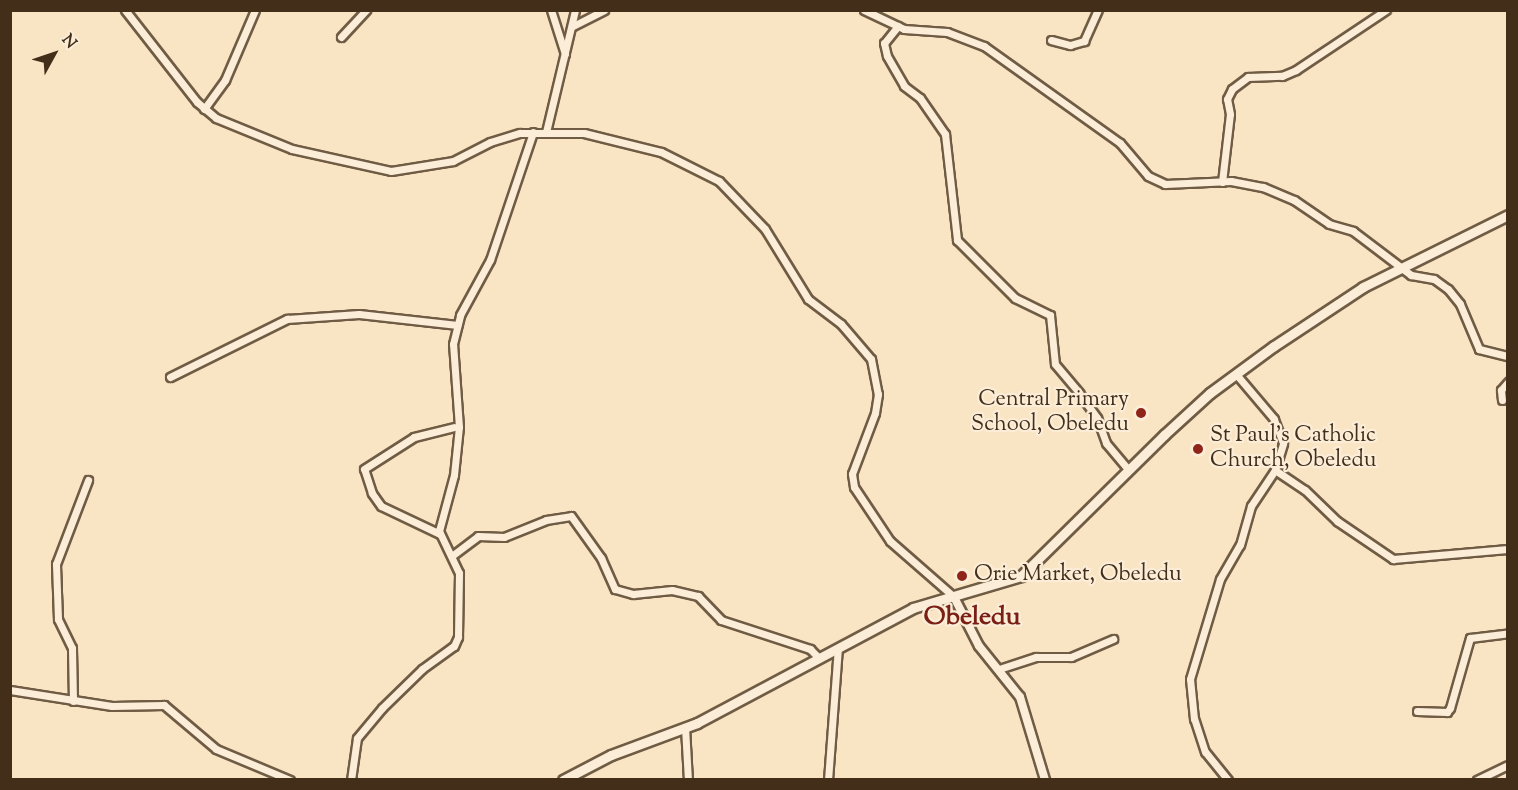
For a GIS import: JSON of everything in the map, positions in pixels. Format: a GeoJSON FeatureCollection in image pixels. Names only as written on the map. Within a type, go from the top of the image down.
{"type":"FeatureCollection","features":[{"type":"Feature","properties":{"kind":"main road"},"geometry":{"type":"LineString","coordinates":[[563,780],[611,755],[685,727],[914,608],[1021,576],[1128,469],[1236,374],[1322,312],[1401,268],[1508,215]]}},
{"type":"Feature","properties":{"kind":"street"},"geometry":{"type":"LineString","coordinates":[[125,10],[204,109],[242,132],[274,143],[391,171],[434,166],[490,142],[533,132],[600,134],[624,145],[661,152],[700,170],[738,198],[765,229],[808,299],[841,324],[871,359],[878,394],[875,413],[852,474],[854,487],[877,528],[954,597],[964,622],[999,669],[1028,714],[1046,780]]}},
{"type":"Feature","properties":{"kind":"street"},"geometry":{"type":"LineString","coordinates":[[204,109],[230,71],[255,10]]}},
{"type":"Feature","properties":{"kind":"street"},"geometry":{"type":"LineString","coordinates":[[341,37],[366,10]]}},
{"type":"Feature","properties":{"kind":"street"},"geometry":{"type":"LineString","coordinates":[[552,10],[565,54]]}},
{"type":"Feature","properties":{"kind":"street"},"geometry":{"type":"LineString","coordinates":[[546,132],[575,10]]}},
{"type":"Feature","properties":{"kind":"street"},"geometry":{"type":"LineString","coordinates":[[573,26],[604,10]]}},
{"type":"Feature","properties":{"kind":"street"},"geometry":{"type":"LineString","coordinates":[[864,10],[917,32],[947,32],[984,46],[1120,143],[1148,176],[1165,184],[1222,182],[1263,187],[1294,200],[1329,224],[1369,240],[1401,268],[1448,289],[1460,303],[1479,349],[1508,356]]}},
{"type":"Feature","properties":{"kind":"street"},"geometry":{"type":"LineString","coordinates":[[1051,40],[1070,45],[1084,41],[1098,10]]}},
{"type":"Feature","properties":{"kind":"street"},"geometry":{"type":"LineString","coordinates":[[1222,182],[1230,114],[1227,99],[1232,89],[1248,77],[1282,76],[1296,70],[1386,10]]}},
{"type":"Feature","properties":{"kind":"street"},"geometry":{"type":"LineString","coordinates":[[898,26],[884,43],[887,56],[904,86],[920,98],[945,134],[957,240],[1015,298],[1050,315],[1055,364],[1097,418],[1106,443],[1128,469]]}},
{"type":"Feature","properties":{"kind":"street"},"geometry":{"type":"LineString","coordinates":[[440,534],[454,475],[459,427],[453,370],[457,325],[490,260],[533,132]]}},
{"type":"Feature","properties":{"kind":"street"},"geometry":{"type":"LineString","coordinates":[[170,377],[287,319],[359,314],[457,325]]}},
{"type":"Feature","properties":{"kind":"street"},"geometry":{"type":"LineString","coordinates":[[1228,780],[1205,752],[1194,719],[1190,679],[1220,579],[1240,545],[1251,506],[1275,470],[1283,443],[1281,429],[1236,374]]}},
{"type":"Feature","properties":{"kind":"street"},"geometry":{"type":"LineString","coordinates":[[1502,400],[1501,390],[1508,382]]}},
{"type":"Feature","properties":{"kind":"street"},"geometry":{"type":"LineString","coordinates":[[351,780],[357,738],[422,669],[454,646],[458,637],[456,606],[460,579],[453,555],[440,534],[381,506],[372,493],[364,469],[414,437],[454,427]]}},
{"type":"Feature","properties":{"kind":"street"},"geometry":{"type":"LineString","coordinates":[[1275,470],[1305,490],[1337,521],[1393,560],[1508,549]]}},
{"type":"Feature","properties":{"kind":"street"},"geometry":{"type":"LineString","coordinates":[[73,701],[72,648],[58,619],[56,564],[88,480]]}},
{"type":"Feature","properties":{"kind":"street"},"geometry":{"type":"LineString","coordinates":[[453,555],[478,536],[504,537],[546,520],[571,516],[601,558],[615,589],[633,594],[672,590],[698,596],[721,620],[810,649],[819,658]]}},
{"type":"Feature","properties":{"kind":"street"},"geometry":{"type":"LineString","coordinates":[[1417,711],[1447,712],[1450,708],[1470,638],[1508,633]]}},
{"type":"Feature","properties":{"kind":"street"},"geometry":{"type":"LineString","coordinates":[[999,669],[1036,657],[1071,657],[1113,639]]}},
{"type":"Feature","properties":{"kind":"street"},"geometry":{"type":"LineString","coordinates":[[836,780],[829,777],[838,648]]}},
{"type":"Feature","properties":{"kind":"street"},"geometry":{"type":"LineString","coordinates":[[10,690],[130,708],[164,705],[216,750],[290,780]]}},
{"type":"Feature","properties":{"kind":"street"},"geometry":{"type":"LineString","coordinates":[[685,727],[688,780]]}},
{"type":"Feature","properties":{"kind":"street"},"geometry":{"type":"LineString","coordinates":[[1477,780],[1508,765]]}},
{"type":"Feature","properties":{"kind":"place","name":"Central Primary School, Obeledu"},"geometry":{"type":"Point","coordinates":[1141,413]}},
{"type":"Feature","properties":{"kind":"place","name":"St Paul's Catholic Church, Obeledu"},"geometry":{"type":"Point","coordinates":[1198,449]}},
{"type":"Feature","properties":{"kind":"place","name":"Orie Market, Obeledu"},"geometry":{"type":"Point","coordinates":[962,576]}},
{"type":"Feature","properties":{"kind":"district","name":"Obeledu"},"geometry":{"type":"Point","coordinates":[972,618]}}]}
